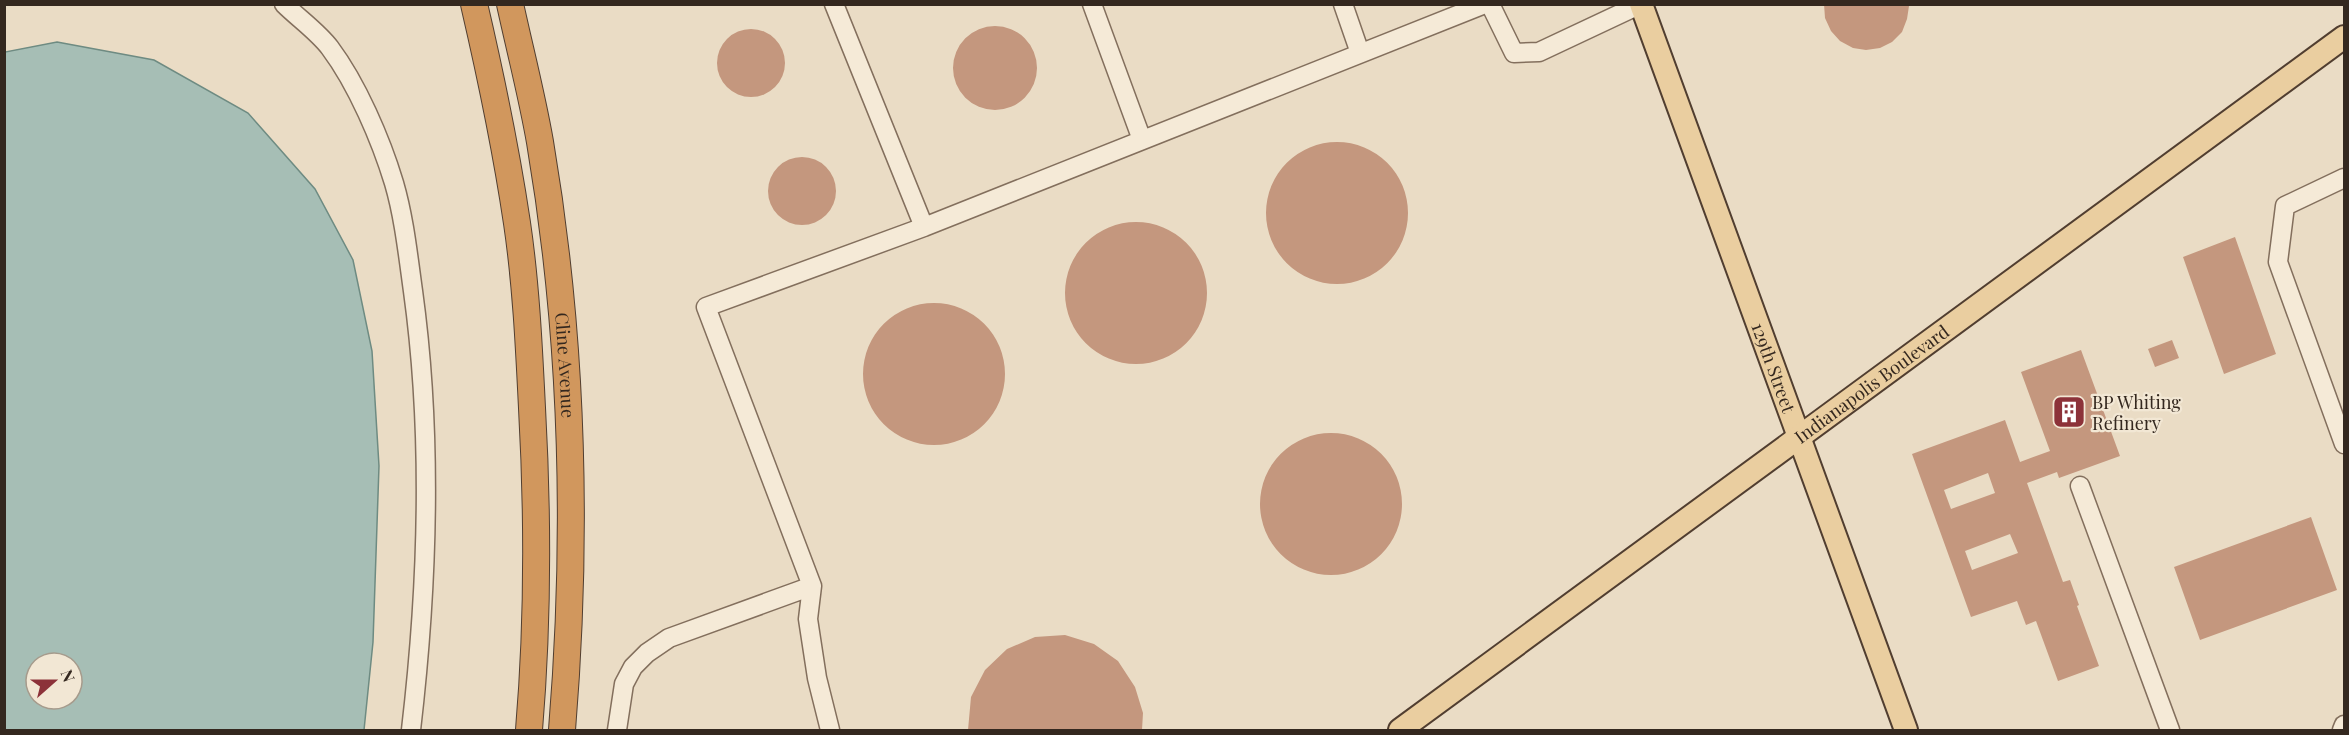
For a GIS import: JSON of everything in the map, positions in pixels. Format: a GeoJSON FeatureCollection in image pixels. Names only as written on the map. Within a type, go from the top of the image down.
{"type":"FeatureCollection","features":[{"type":"Feature","properties":{"kind":"highway","name":"Cline Avenue"},"geometry":{"type":"LineString","coordinates":[[474,4],[501,130],[517,225],[528,331],[536,496],[533,682],[529,730]]}},
{"type":"Feature","properties":{"kind":"highway","name":"Cline Avenue"},"geometry":{"type":"LineString","coordinates":[[510,4],[540,142],[565,345],[569,419],[571,550],[567,669],[562,730]]}},
{"type":"Feature","properties":{"kind":"main road","name":"129th Street"},"geometry":{"type":"LineString","coordinates":[[1641,4],[1906,730]]}},
{"type":"Feature","properties":{"kind":"main road","name":"Indianapolis Boulevard"},"geometry":{"type":"LineString","coordinates":[[1400,730],[2344,37]]}},
{"type":"Feature","properties":{"kind":"lane"},"geometry":{"type":"LineString","coordinates":[[284,4],[329,47],[363,103],[394,184],[408,256],[422,353],[426,484],[421,648],[411,730]]}},
{"type":"Feature","properties":{"kind":"lane"},"geometry":{"type":"LineString","coordinates":[[834,4],[924,226]]}},
{"type":"Feature","properties":{"kind":"lane"},"geometry":{"type":"LineString","coordinates":[[1092,4],[1142,140]]}},
{"type":"Feature","properties":{"kind":"lane"},"geometry":{"type":"LineString","coordinates":[[1343,4],[1360,53]]}},
{"type":"Feature","properties":{"kind":"lane"},"geometry":{"type":"LineString","coordinates":[[830,730],[817,678],[808,619],[812,586],[706,307],[924,226],[1485,4]]}},
{"type":"Feature","properties":{"kind":"lane"},"geometry":{"type":"LineString","coordinates":[[1490,4],[1514,53],[1539,52],[1641,4]]}},
{"type":"Feature","properties":{"kind":"lane"},"geometry":{"type":"LineString","coordinates":[[2344,177],[2285,206],[2278,262],[2344,444]]}},
{"type":"Feature","properties":{"kind":"lane"},"geometry":{"type":"LineString","coordinates":[[2080,486],[2170,730]]}},
{"type":"Feature","properties":{"kind":"lane"},"geometry":{"type":"LineString","coordinates":[[617,730],[624,684],[633,667],[647,653],[669,638],[812,586]]}},
{"type":"Feature","properties":{"kind":"lane"},"geometry":{"type":"LineString","coordinates":[[2342,730],[2344,725]]}},
{"type":"Feature","properties":{"kind":"shaded area"},"geometry":{"type":"Polygon","coordinates":[[[57,42],[154,60],[248,113],[315,189],[353,260],[372,351],[379,466],[373,642],[364,730],[5,730],[5,52],[57,42]]]}},
{"type":"Feature","properties":{"kind":"building"},"geometry":{"type":"Polygon","coordinates":[[[1824,4],[1909,4],[1909,6],[1902,32],[1892,42],[1880,48],[1866,50],[1853,48],[1840,41],[1831,31],[1825,18],[1824,4]]]}},
{"type":"Feature","properties":{"kind":"building"},"geometry":{"type":"Polygon","coordinates":[[[995,26],[1011,29],[1025,38],[1034,52],[1037,68],[1034,84],[1025,98],[1011,107],[995,110],[979,107],[965,98],[956,84],[953,68],[956,52],[965,38],[979,29],[995,26]]]}},
{"type":"Feature","properties":{"kind":"building"},"geometry":{"type":"Polygon","coordinates":[[[758,29],[770,35],[779,44],[785,56],[783,76],[775,87],[758,97],[744,97],[727,87],[719,76],[717,56],[727,39],[738,31],[758,29]]]}},
{"type":"Feature","properties":{"kind":"building"},"geometry":{"type":"Polygon","coordinates":[[[1337,142],[1364,148],[1387,163],[1402,186],[1408,213],[1402,240],[1387,263],[1364,278],[1337,284],[1310,278],[1287,263],[1272,240],[1266,213],[1272,186],[1287,163],[1310,148],[1337,142]]]}},
{"type":"Feature","properties":{"kind":"building"},"geometry":{"type":"Polygon","coordinates":[[[809,157],[821,163],[830,172],[836,184],[834,204],[826,215],[809,225],[795,225],[778,215],[770,204],[768,184],[778,167],[789,159],[809,157]]]}},
{"type":"Feature","properties":{"kind":"building"},"geometry":{"type":"Polygon","coordinates":[[[1136,222],[1163,228],[1186,243],[1201,266],[1207,293],[1201,320],[1186,343],[1163,358],[1136,364],[1109,358],[1086,343],[1071,320],[1065,293],[1071,266],[1086,243],[1109,228],[1136,222]]]}},
{"type":"Feature","properties":{"kind":"building","name":"BP Whiting Refinery"},"geometry":{"type":"Polygon","coordinates":[[[2235,237],[2276,354],[2224,374],[2183,257],[2235,237]]]}},
{"type":"Feature","properties":{"kind":"building"},"geometry":{"type":"Polygon","coordinates":[[[934,303],[961,309],[984,324],[999,347],[1005,374],[999,401],[984,424],[961,439],[934,445],[907,439],[884,424],[869,401],[863,374],[869,347],[884,324],[907,309],[934,303]]]}},
{"type":"Feature","properties":{"kind":"building","name":"BP Whiting Refinery"},"geometry":{"type":"Polygon","coordinates":[[[2172,340],[2179,358],[2155,367],[2148,349],[2172,340]]]}},
{"type":"Feature","properties":{"kind":"building"},"geometry":{"type":"Polygon","coordinates":[[[2081,350],[2120,456],[2059,478],[2057,472],[2027,483],[2063,582],[2070,580],[2099,666],[2058,681],[2036,621],[2026,625],[2017,601],[1971,617],[1912,454],[2005,420],[2020,462],[2050,451],[2021,372],[2081,350]],[[1988,473],[1944,490],[1951,509],[1995,493],[1988,473]],[[2010,534],[1965,551],[1972,570],[2018,553],[2010,534]]]}},
{"type":"Feature","properties":{"kind":"building"},"geometry":{"type":"Polygon","coordinates":[[[1331,433],[1358,439],[1381,454],[1396,477],[1402,504],[1396,531],[1381,554],[1358,569],[1331,575],[1304,569],[1281,554],[1266,531],[1260,504],[1266,477],[1281,454],[1304,439],[1331,433]]]}},
{"type":"Feature","properties":{"kind":"building"},"geometry":{"type":"Polygon","coordinates":[[[2311,517],[2337,590],[2200,640],[2174,567],[2311,517]]]}},
{"type":"Feature","properties":{"kind":"building"},"geometry":{"type":"Polygon","coordinates":[[[1065,635],[1094,644],[1118,661],[1135,687],[1143,713],[1142,730],[968,730],[971,697],[985,670],[1007,649],[1035,637],[1065,635]]]}},
{"type":"Feature","properties":{"kind":"place","name":"BP Whiting Refinery"},"geometry":{"type":"Point","coordinates":[2069,412]}}]}
